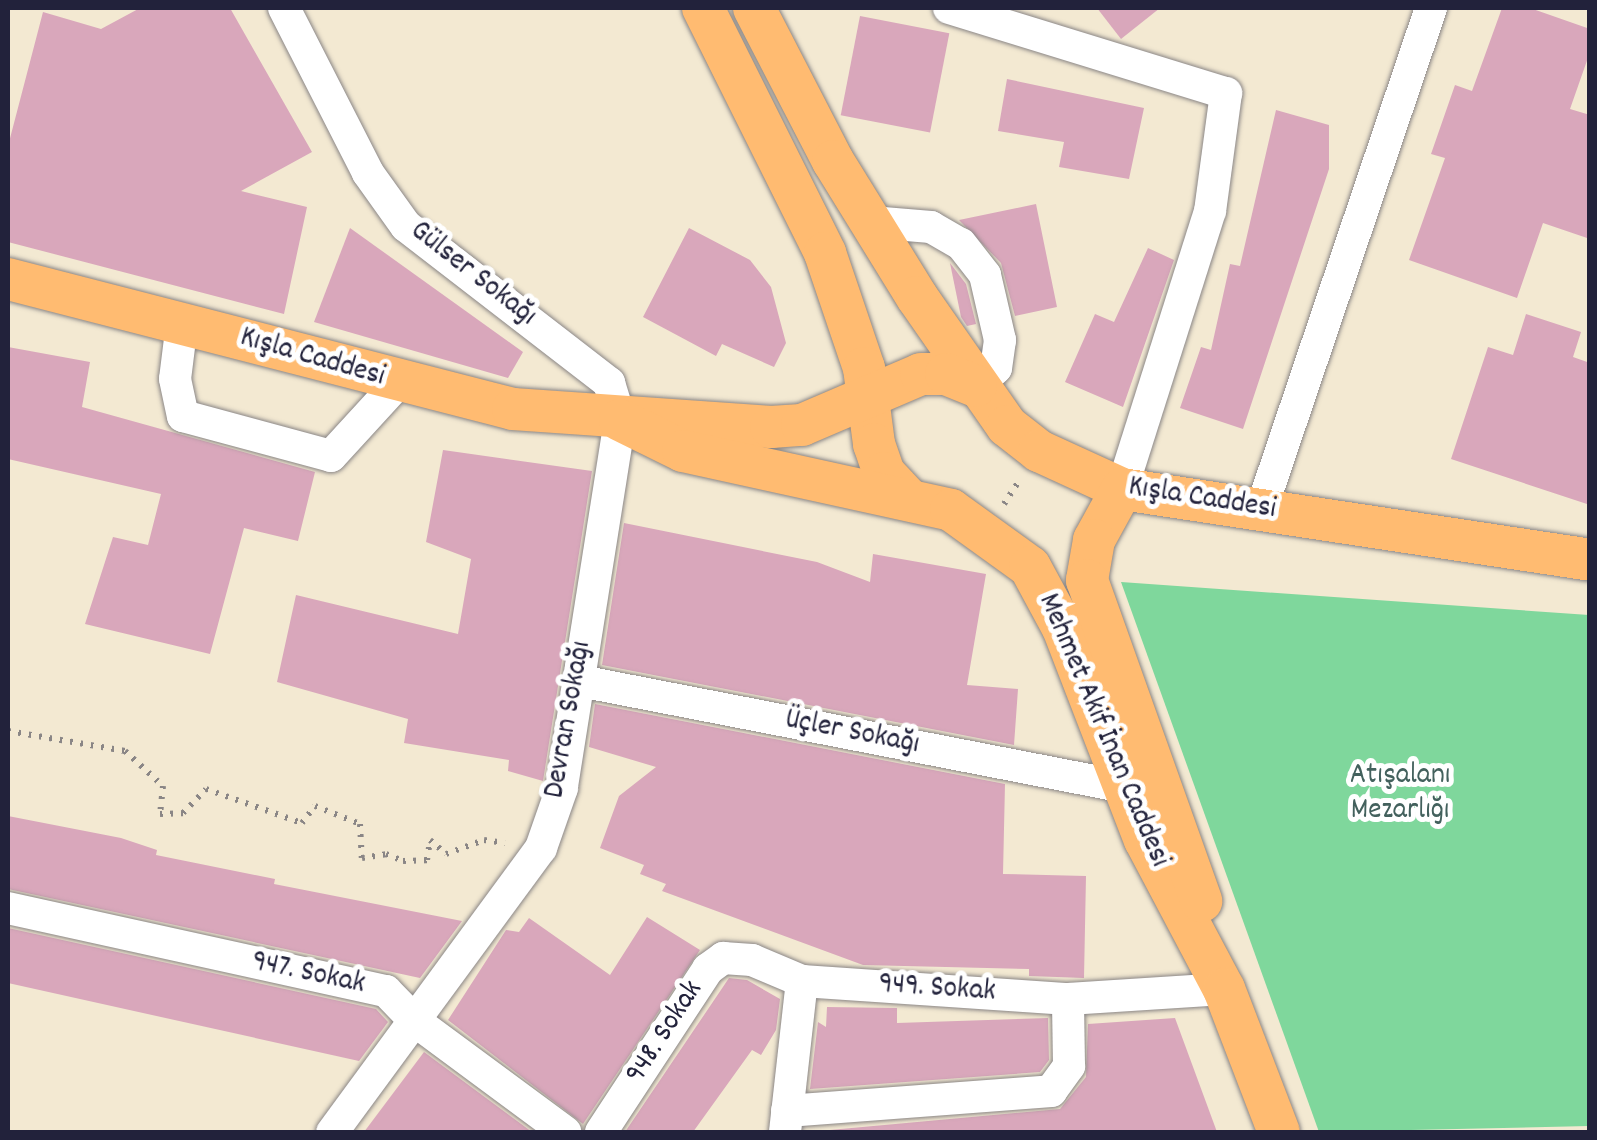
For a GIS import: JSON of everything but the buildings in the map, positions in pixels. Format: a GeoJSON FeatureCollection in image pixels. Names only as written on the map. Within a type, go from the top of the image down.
{"type":"FeatureCollection","features":[{"type":"Feature","properties":{"kind":"main road"},"geometry":{"type":"LineString","coordinates":[[703,8],[825,253],[869,396],[884,473],[906,497]]}},
{"type":"Feature","properties":{"kind":"main road"},"geometry":{"type":"LineString","coordinates":[[754,8],[871,222],[976,386]]}},
{"type":"Feature","properties":{"kind":"main road","name":"Kışla Caddesi"},"geometry":{"type":"LineString","coordinates":[[8,279],[396,384],[513,409],[620,420],[802,425],[921,374],[946,374],[976,386],[1007,426],[1039,451],[1122,489],[1590,560]]}},
{"type":"Feature","properties":{"kind":"main road","name":"Kışla Caddesi"},"geometry":{"type":"LineString","coordinates":[[620,420],[683,451],[906,497]]}},
{"type":"Feature","properties":{"kind":"main road"},"geometry":{"type":"LineString","coordinates":[[1122,489],[1094,540],[1088,580],[1201,899],[1224,988]]}},
{"type":"Feature","properties":{"kind":"main road","name":"Mehmet Akif İnan Caddesi"},"geometry":{"type":"LineString","coordinates":[[906,497],[986,530],[1030,567],[1063,628],[1125,787],[1224,988],[1278,1132]]}},
{"type":"Feature","properties":{"kind":"street","name":"Gülser Sokağı"},"geometry":{"type":"LineString","coordinates":[[284,8],[368,173],[406,226],[609,383],[620,420]]}},
{"type":"Feature","properties":{"kind":"street"},"geometry":{"type":"LineString","coordinates":[[949,8],[1017,18],[1226,93],[1210,211],[1122,489]]}},
{"type":"Feature","properties":{"kind":"street"},"geometry":{"type":"LineString","coordinates":[[1261,510],[1430,8]]}},
{"type":"Feature","properties":{"kind":"street"},"geometry":{"type":"LineString","coordinates":[[871,222],[931,227],[961,244],[985,276],[1000,340],[996,368],[976,386]]}},
{"type":"Feature","properties":{"kind":"street"},"geometry":{"type":"LineString","coordinates":[[182,323],[175,379],[183,416],[332,456],[396,384]]}},
{"type":"Feature","properties":{"kind":"street","name":"Devran Sokağı"},"geometry":{"type":"LineString","coordinates":[[332,1132],[541,848],[562,788],[620,420]]}},
{"type":"Feature","properties":{"kind":"street","name":"Üçler Sokağı"},"geometry":{"type":"LineString","coordinates":[[580,681],[1125,787]]}},
{"type":"Feature","properties":{"kind":"street","name":"947. Sokak"},"geometry":{"type":"LineString","coordinates":[[8,908],[386,992],[415,1021],[564,1132]]}},
{"type":"Feature","properties":{"kind":"street","name":"948. Sokak"},"geometry":{"type":"LineString","coordinates":[[600,1132],[708,969],[723,958],[752,960],[802,981]]}},
{"type":"Feature","properties":{"kind":"street"},"geometry":{"type":"LineString","coordinates":[[802,981],[786,1122],[1052,1091],[1069,1066],[1068,999]]}},
{"type":"Feature","properties":{"kind":"street","name":"949. Sokak"},"geometry":{"type":"LineString","coordinates":[[802,981],[1068,999],[1224,988]]}},
{"type":"Feature","properties":{"kind":"path"},"geometry":{"type":"LineString","coordinates":[[986,530],[1039,451]]}},
{"type":"Feature","properties":{"kind":"path"},"geometry":{"type":"LineString","coordinates":[[8,731],[124,751],[163,786],[160,814],[184,813],[206,790],[302,822],[315,806],[360,824],[362,858],[386,854],[402,861],[427,860],[430,840],[446,854],[484,840],[541,848]]}},
{"type":"Feature","properties":{"kind":"green space","name":"Atışalanı Mezarlığı"},"geometry":{"type":"Polygon","coordinates":[[[1121,582],[1589,615],[1589,1126],[1319,1132],[1121,582]]]}}]}
